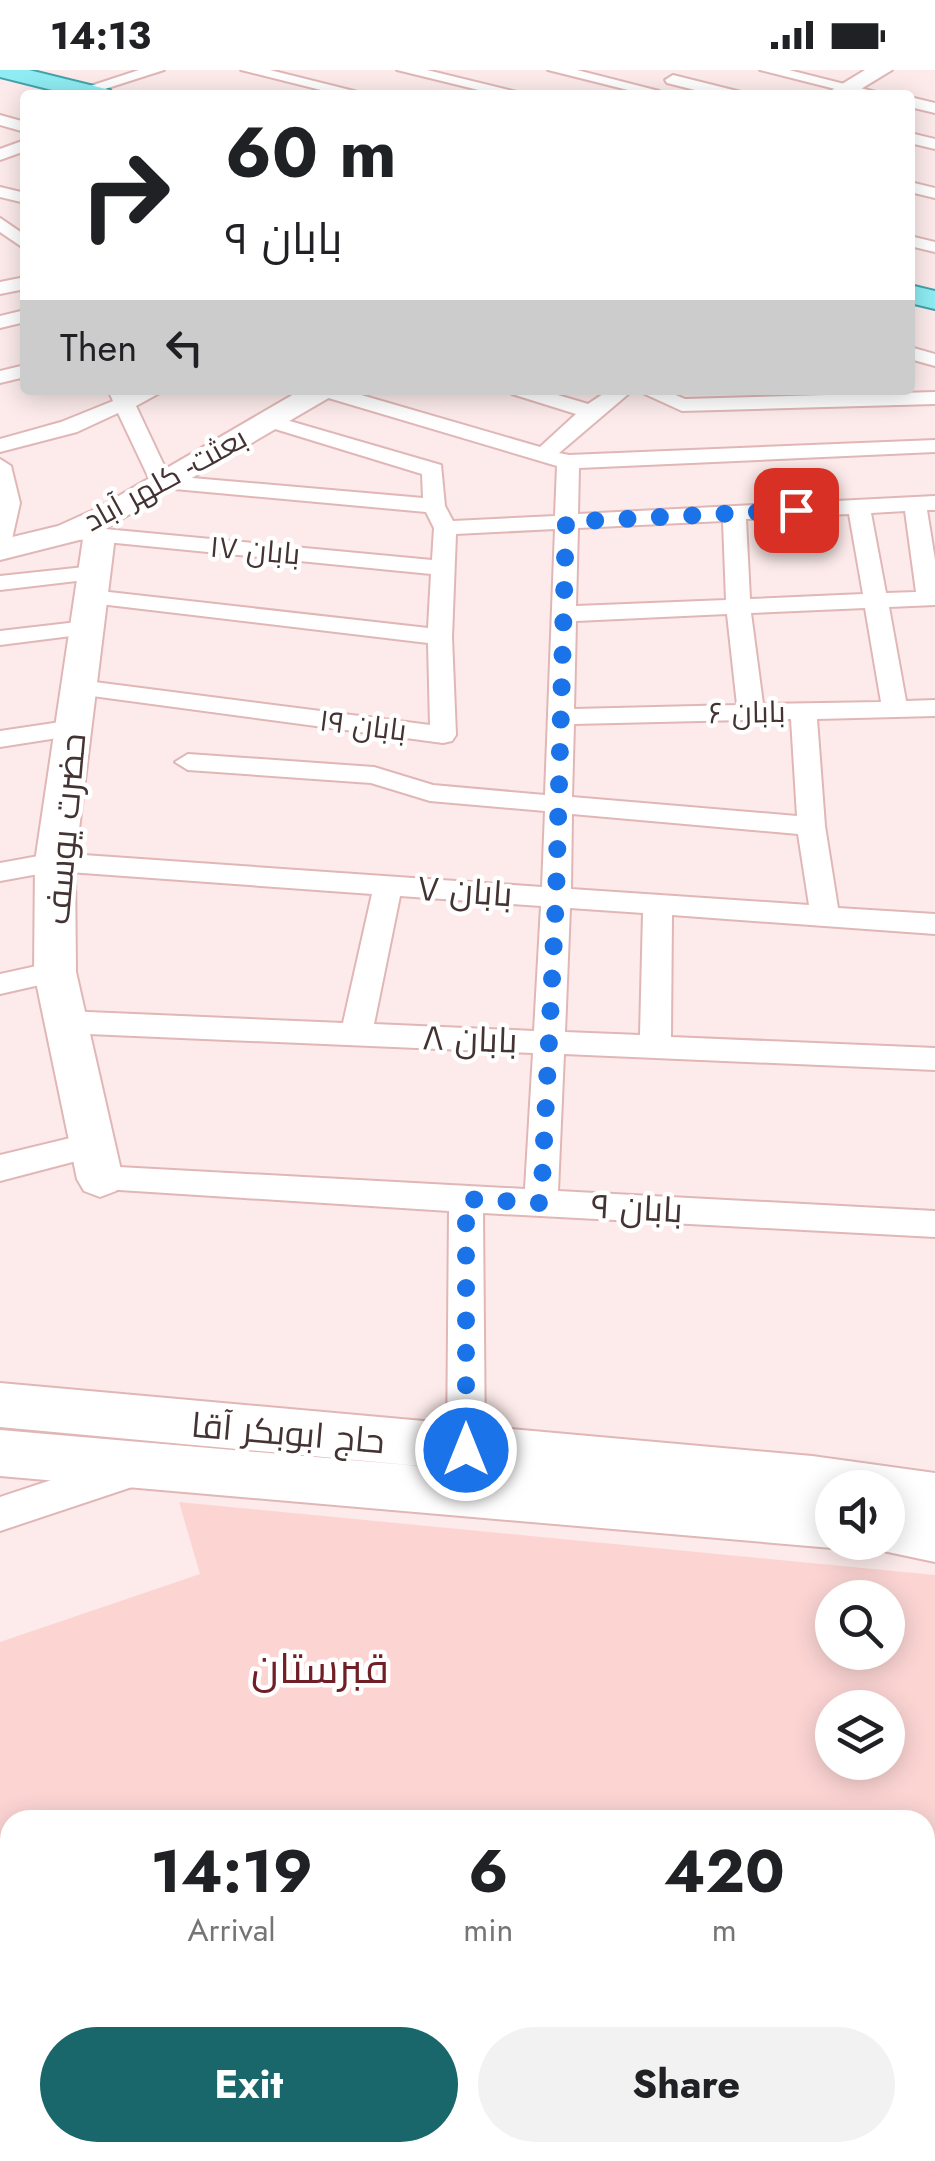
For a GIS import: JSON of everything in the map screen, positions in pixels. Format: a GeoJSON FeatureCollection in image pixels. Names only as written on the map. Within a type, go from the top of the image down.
{"type":"FeatureCollection","features":[{"type":"Feature","properties":{"kind":"main road"},"geometry":{"type":"LineString","coordinates":[[6,74],[78,90]]}},
{"type":"Feature","properties":{"kind":"main road"},"geometry":{"type":"LineString","coordinates":[[6,74],[41,90]]}},
{"type":"Feature","properties":{"kind":"street"},"geometry":{"type":"LineString","coordinates":[[100,90],[156,70]]}},
{"type":"Feature","properties":{"kind":"street"},"geometry":{"type":"LineString","coordinates":[[248,70],[339,90]]}},
{"type":"Feature","properties":{"kind":"street"},"geometry":{"type":"LineString","coordinates":[[405,70],[500,90]]}},
{"type":"Feature","properties":{"kind":"street"},"geometry":{"type":"LineString","coordinates":[[462,90],[506,70]]}},
{"type":"Feature","properties":{"kind":"street"},"geometry":{"type":"LineString","coordinates":[[556,70],[634,90]]}},
{"type":"Feature","properties":{"kind":"street"},"geometry":{"type":"LineString","coordinates":[[652,90],[694,70]]}},
{"type":"Feature","properties":{"kind":"street"},"geometry":{"type":"LineString","coordinates":[[768,70],[838,90]]}},
{"type":"Feature","properties":{"kind":"street"},"geometry":{"type":"LineString","coordinates":[[844,90],[881,70]]}},
{"type":"Feature","properties":{"kind":"street"},"geometry":{"type":"LineString","coordinates":[[673,80],[715,90]]}},
{"type":"Feature","properties":{"kind":"street"},"geometry":{"type":"LineString","coordinates":[[0,223],[20,240]]}},
{"type":"Feature","properties":{"kind":"street","name":"بعثت- کلهر آباد"},"geometry":{"type":"LineString","coordinates":[[0,550],[88,573],[109,515],[313,395]]}},
{"type":"Feature","properties":{"kind":"street"},"geometry":{"type":"LineString","coordinates":[[339,395],[568,462],[935,446]]}},
{"type":"Feature","properties":{"kind":"street"},"geometry":{"type":"LineString","coordinates":[[535,395],[591,412]]}},
{"type":"Feature","properties":{"kind":"street"},"geometry":{"type":"LineString","coordinates":[[543,456],[615,395]]}},
{"type":"Feature","properties":{"kind":"street"},"geometry":{"type":"LineString","coordinates":[[657,395],[682,406],[935,398]]}},
{"type":"Feature","properties":{"kind":"street"},"geometry":{"type":"LineString","coordinates":[[0,446],[69,426],[122,397],[161,482],[439,517],[566,522],[925,503],[932,598],[563,614]]}},
{"type":"Feature","properties":{"kind":"street","name":"بابان ۱۹"},"geometry":{"type":"LineString","coordinates":[[79,688],[442,735],[442,568],[433,470],[269,421]]}},
{"type":"Feature","properties":{"kind":"street"},"geometry":{"type":"LineString","coordinates":[[541,1203],[556,898],[568,462]]}},
{"type":"Feature","properties":{"kind":"street"},"geometry":{"type":"LineString","coordinates":[[0,466],[5,503],[0,539]]}},
{"type":"Feature","properties":{"kind":"street"},"geometry":{"type":"LineString","coordinates":[[859,507],[894,708]]}},
{"type":"Feature","properties":{"kind":"street"},"geometry":{"type":"LineString","coordinates":[[734,513],[738,606],[751,712]]}},
{"type":"Feature","properties":{"kind":"street","name":"بابان ۱۷"},"geometry":{"type":"LineString","coordinates":[[88,573],[442,568]]}},
{"type":"Feature","properties":{"kind":"street"},"geometry":{"type":"LineString","coordinates":[[0,583],[88,573],[440,637]]}},
{"type":"Feature","properties":{"kind":"street"},"geometry":{"type":"LineString","coordinates":[[0,638],[88,573]]}},
{"type":"Feature","properties":{"kind":"street","name":"حضرت یوسف"},"geometry":{"type":"LineString","coordinates":[[88,573],[79,688],[55,862],[56,972],[96,1162]]}},
{"type":"Feature","properties":{"kind":"street","name":"بابان ۶"},"geometry":{"type":"LineString","coordinates":[[560,717],[935,708]]}},
{"type":"Feature","properties":{"kind":"street"},"geometry":{"type":"LineString","coordinates":[[804,711],[811,826],[826,917]]}},
{"type":"Feature","properties":{"kind":"street"},"geometry":{"type":"LineString","coordinates":[[0,738],[74,728]]}},
{"type":"Feature","properties":{"kind":"street"},"geometry":{"type":"LineString","coordinates":[[188,762],[374,775],[430,793],[811,826]]}},
{"type":"Feature","properties":{"kind":"street","name":"بابان ۷"},"geometry":{"type":"LineString","coordinates":[[0,872],[55,862],[935,924]]}},
{"type":"Feature","properties":{"kind":"street"},"geometry":{"type":"LineString","coordinates":[[356,1034],[388,886]]}},
{"type":"Feature","properties":{"kind":"street"},"geometry":{"type":"LineString","coordinates":[[655,1047],[658,905]]}},
{"type":"Feature","properties":{"kind":"street"},"geometry":{"type":"LineString","coordinates":[[0,984],[56,972]]}},
{"type":"Feature","properties":{"kind":"street","name":"بابان ۸"},"geometry":{"type":"LineString","coordinates":[[64,1022],[935,1059]]}},
{"type":"Feature","properties":{"kind":"street","name":"بابان ۹"},"geometry":{"type":"LineString","coordinates":[[0,1168],[96,1162],[466,1199],[935,1224]]}},
{"type":"Feature","properties":{"kind":"street"},"geometry":{"type":"LineString","coordinates":[[466,1199],[466,1450]]}},
{"type":"Feature","properties":{"kind":"street","name":"حاج ابوبکر آقا"},"geometry":{"type":"LineString","coordinates":[[0,1405],[815,1483]]}},
{"type":"Feature","properties":{"kind":"street","name":"حاج ابوبکر آقا"},"geometry":{"type":"LineString","coordinates":[[0,1452],[815,1523]]}},
{"type":"Feature","properties":{"kind":"street"},"geometry":{"type":"LineString","coordinates":[[0,1514],[147,1466]]}},
{"type":"Feature","properties":{"kind":"street"},"geometry":{"type":"LineString","coordinates":[[905,1492],[935,1496]]}},
{"type":"Feature","properties":{"kind":"street"},"geometry":{"type":"LineString","coordinates":[[905,1534],[935,1538]]}},
{"type":"Feature","properties":{"kind":"green space","name":"قبرستان"},"geometry":{"type":"Polygon","coordinates":[[[179,1502],[935,1575],[935,1810],[0,1810],[0,1642],[200,1574],[179,1502]]]}},
{"type":"Feature","properties":{"kind":"route"},"geometry":{"type":"LineString","coordinates":[[466,1450],[466,1199],[541,1203],[556,898],[566,522],[796,510]]}}]}
